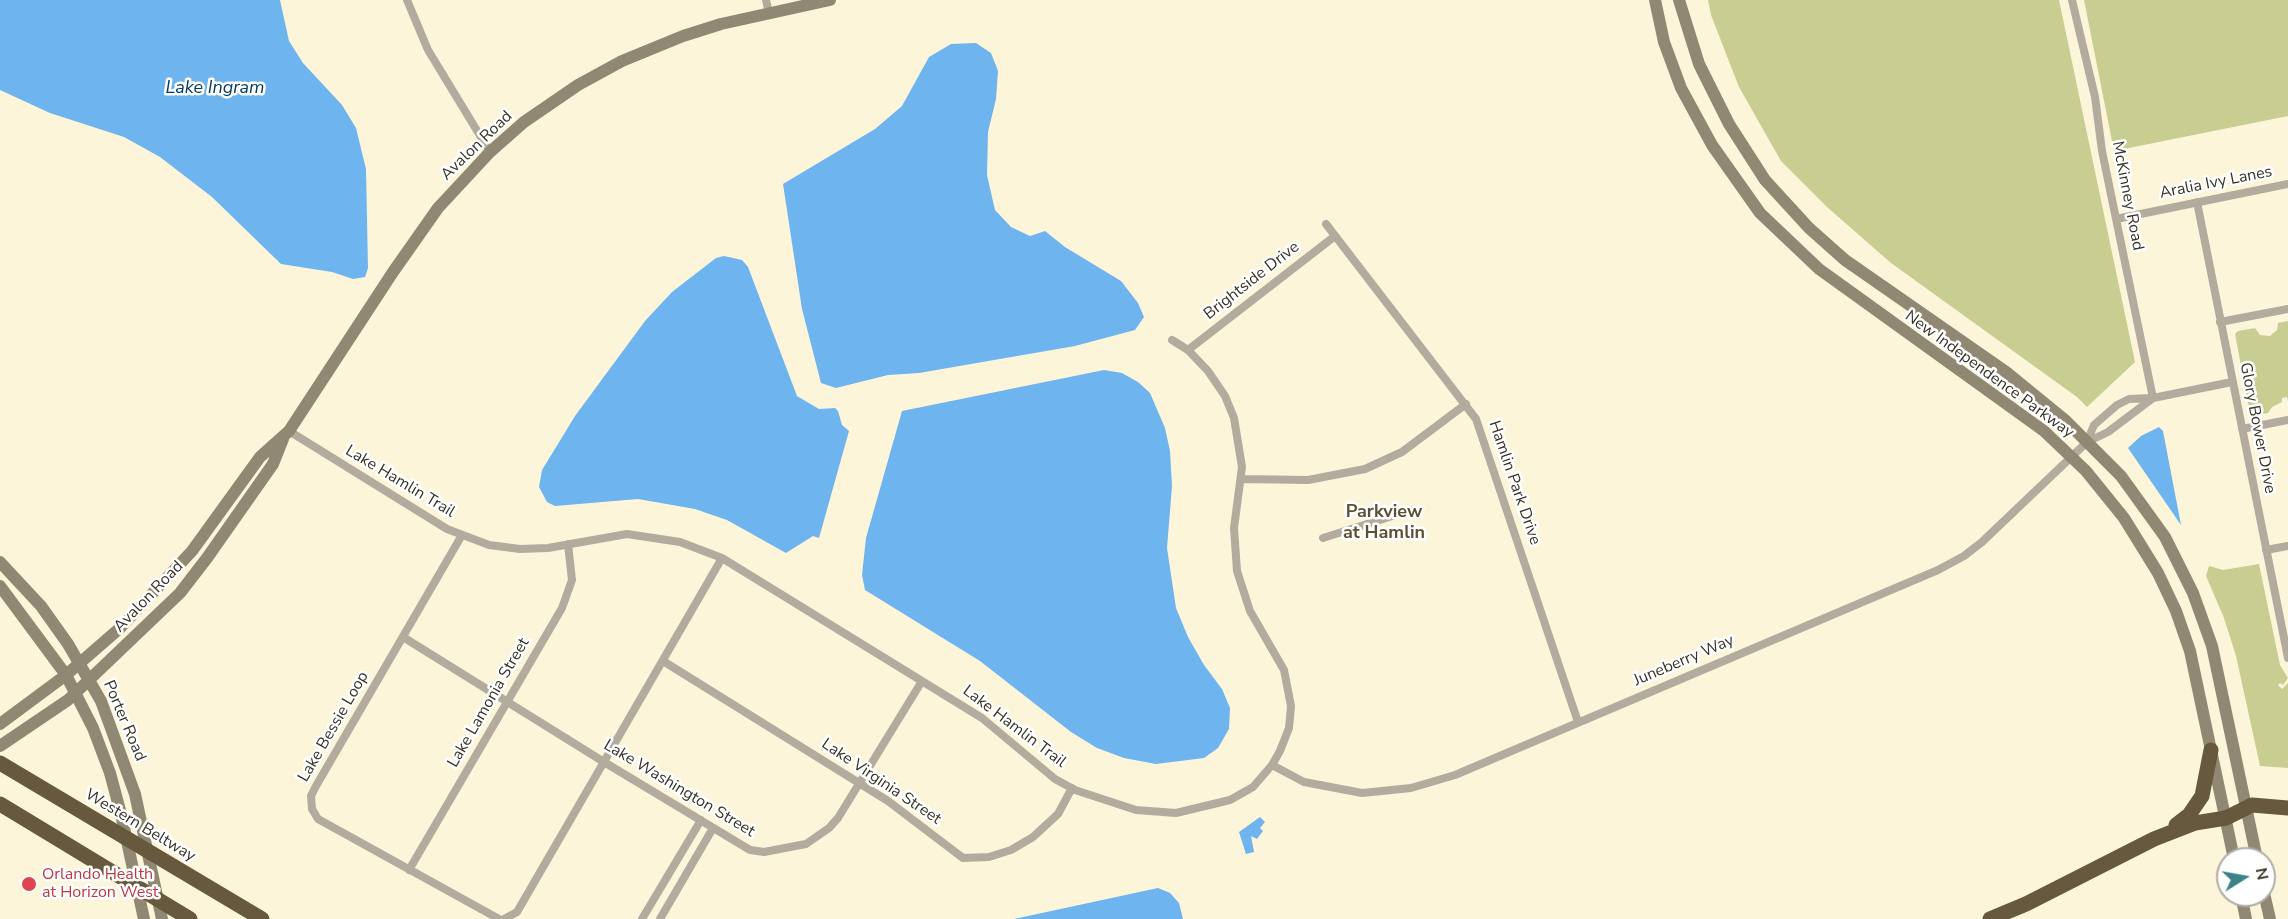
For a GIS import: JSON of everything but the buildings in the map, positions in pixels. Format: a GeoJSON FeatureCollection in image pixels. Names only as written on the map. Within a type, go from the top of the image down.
{"type":"FeatureCollection","features":[{"type":"Feature","properties":{"kind":"highway"},"geometry":{"type":"LineString","coordinates":[[2154,839],[2183,820],[2198,803],[2204,790],[2211,750]]}},
{"type":"Feature","properties":{"kind":"highway","name":"Western Beltway"},"geometry":{"type":"LineString","coordinates":[[0,763],[262,919]]}},
{"type":"Feature","properties":{"kind":"highway"},"geometry":{"type":"LineString","coordinates":[[0,804],[184,916]]}},
{"type":"Feature","properties":{"kind":"highway"},"geometry":{"type":"LineString","coordinates":[[1990,919],[2026,904],[2154,839],[2202,820],[2226,818],[2246,808],[2259,805],[2288,808]]}},
{"type":"Feature","properties":{"kind":"main road","name":"Avalon Road"},"geometry":{"type":"LineString","coordinates":[[0,746],[76,693],[180,592],[273,464],[286,434],[438,208],[490,152],[524,122],[578,85],[622,61],[683,36],[769,13],[830,0]]}},
{"type":"Feature","properties":{"kind":"main road","name":"New Independence Parkway"},"geometry":{"type":"LineString","coordinates":[[1655,0],[1664,42],[1682,88],[1712,145],[1760,213],[1819,270],[2044,431],[2072,457],[2124,518],[2158,573],[2172,602],[2190,651],[2232,847]]}},
{"type":"Feature","properties":{"kind":"main road","name":"New Independence Parkway"},"geometry":{"type":"LineString","coordinates":[[1679,0],[1699,64],[1729,124],[1765,180],[1802,220],[1845,260],[2038,398],[2121,476],[2165,537],[2193,593],[2212,646],[2254,847]]}},
{"type":"Feature","properties":{"kind":"main road","name":"Avalon Road"},"geometry":{"type":"LineString","coordinates":[[0,723],[66,675],[120,628],[192,550],[260,457],[286,434]]}},
{"type":"Feature","properties":{"kind":"main road","name":"Porter Road"},"geometry":{"type":"LineString","coordinates":[[0,562],[41,606],[90,681],[115,736],[135,794],[162,919]]}},
{"type":"Feature","properties":{"kind":"main road","name":"Porter Road"},"geometry":{"type":"LineString","coordinates":[[0,586],[66,675],[76,693],[110,773],[144,919]]}},
{"type":"Feature","properties":{"kind":"street"},"geometry":{"type":"LineString","coordinates":[[407,0],[428,50],[490,152]]}},
{"type":"Feature","properties":{"kind":"street"},"geometry":{"type":"LineString","coordinates":[[766,0],[769,13]]}},
{"type":"Feature","properties":{"kind":"street","name":"McKinney Road"},"geometry":{"type":"LineString","coordinates":[[2072,0],[2095,97],[2115,219],[2153,398]]}},
{"type":"Feature","properties":{"kind":"street","name":"Aralia Ivy Lanes"},"geometry":{"type":"LineString","coordinates":[[2115,219],[2288,184]]}},
{"type":"Feature","properties":{"kind":"street","name":"Glory Bower Drive"},"geometry":{"type":"LineString","coordinates":[[2197,202],[2288,658]]}},
{"type":"Feature","properties":{"kind":"street","name":"Hamlin Park Drive"},"geometry":{"type":"LineString","coordinates":[[1326,224],[1466,404],[1482,436],[1578,722]]}},
{"type":"Feature","properties":{"kind":"street","name":"Brightside Drive"},"geometry":{"type":"LineString","coordinates":[[1188,350],[1335,236]]}},
{"type":"Feature","properties":{"kind":"street"},"geometry":{"type":"LineString","coordinates":[[2220,322],[2288,309]]}},
{"type":"Feature","properties":{"kind":"street","name":"Lake Hamlin Trail"},"geometry":{"type":"LineString","coordinates":[[286,434],[447,529],[489,545],[520,549],[627,534],[680,542],[722,558],[982,718],[1046,771],[1072,788],[1136,810],[1176,813],[1230,800],[1253,787],[1272,765],[1289,728],[1290,692],[1281,663],[1250,611],[1238,572],[1234,528],[1242,479],[1241,447],[1232,412],[1212,376],[1188,350],[1172,340]]}},
{"type":"Feature","properties":{"kind":"street"},"geometry":{"type":"LineString","coordinates":[[2087,442],[2094,425],[2117,405],[2140,397],[2153,398],[2232,382]]}},
{"type":"Feature","properties":{"kind":"street"},"geometry":{"type":"LineString","coordinates":[[2087,442],[2108,432],[2153,398]]}},
{"type":"Feature","properties":{"kind":"street"},"geometry":{"type":"LineString","coordinates":[[1242,479],[1316,480],[1365,469],[1402,452],[1466,404]]}},
{"type":"Feature","properties":{"kind":"street"},"geometry":{"type":"LineString","coordinates":[[2242,429],[2288,420]]}},
{"type":"Feature","properties":{"kind":"street","name":"Juneberry Way"},"geometry":{"type":"LineString","coordinates":[[1272,765],[1298,780],[1330,789],[1369,793],[1399,790],[1445,778],[1955,561],[1982,542],[2087,442]]}},
{"type":"Feature","properties":{"kind":"street"},"geometry":{"type":"LineString","coordinates":[[1323,538],[1410,510]]}},
{"type":"Feature","properties":{"kind":"street","name":"Lake Bessie Loop"},"geometry":{"type":"LineString","coordinates":[[462,535],[311,796],[312,809],[318,819],[499,919]]}},
{"type":"Feature","properties":{"kind":"street","name":"Lake Lamonia Street"},"geometry":{"type":"LineString","coordinates":[[409,870],[570,592],[571,570],[568,544]]}},
{"type":"Feature","properties":{"kind":"street"},"geometry":{"type":"LineString","coordinates":[[2266,550],[2288,546]]}},
{"type":"Feature","properties":{"kind":"street"},"geometry":{"type":"LineString","coordinates":[[504,919],[517,912],[722,558]]}},
{"type":"Feature","properties":{"kind":"street","name":"Lake Washington Street"},"geometry":{"type":"LineString","coordinates":[[403,637],[750,850],[764,852],[789,850],[806,844],[829,828],[922,681]]}},
{"type":"Feature","properties":{"kind":"street","name":"Lake Virginia Street"},"geometry":{"type":"LineString","coordinates":[[663,661],[859,783],[920,824],[955,855],[970,859],[1011,850],[1033,837],[1058,814],[1072,788]]}},
{"type":"Feature","properties":{"kind":"street"},"geometry":{"type":"LineString","coordinates":[[642,919],[701,820]]}},
{"type":"Feature","properties":{"kind":"street"},"geometry":{"type":"LineString","coordinates":[[660,919],[714,828]]}},
{"type":"Feature","properties":{"kind":"green space"},"geometry":{"type":"Polygon","coordinates":[[[1708,0],[2059,0],[2135,362],[2087,407],[2077,397],[1891,263],[1827,207],[1781,161],[1739,87],[1711,15],[1708,0]]]}},
{"type":"Feature","properties":{"kind":"green space"},"geometry":{"type":"Polygon","coordinates":[[[2084,0],[2288,0],[2288,116],[2114,151],[2084,0]]]}},
{"type":"Feature","properties":{"kind":"green space"},"geometry":{"type":"Polygon","coordinates":[[[2288,321],[2288,401],[2287,397],[2282,398],[2282,402],[2272,407],[2268,413],[2253,416],[2250,413],[2235,334],[2238,331],[2255,328],[2260,335],[2270,336],[2277,330],[2278,323],[2288,321]]]}},
{"type":"Feature","properties":{"kind":"green space"},"geometry":{"type":"Polygon","coordinates":[[[2259,564],[2280,665],[2288,678],[2283,685],[2280,683],[2278,685],[2282,689],[2288,683],[2288,768],[2260,766],[2236,656],[2224,618],[2206,576],[2209,566],[2223,570],[2259,564]]]}},
{"type":"Feature","properties":{"kind":"water","name":"Lake Ingram"},"geometry":{"type":"Polygon","coordinates":[[[0,0],[280,0],[289,41],[303,63],[342,105],[356,128],[366,169],[368,268],[365,277],[353,279],[332,272],[281,264],[212,197],[160,157],[124,137],[50,113],[0,90],[0,0]]]}},
{"type":"Feature","properties":{"kind":"water"},"geometry":{"type":"Polygon","coordinates":[[[976,43],[991,53],[998,71],[996,99],[988,132],[987,175],[995,210],[1011,227],[1030,236],[1045,231],[1065,247],[1121,281],[1138,303],[1144,317],[1135,330],[1075,346],[919,373],[888,375],[836,388],[821,383],[802,309],[783,184],[875,129],[902,106],[929,57],[951,44],[976,43]]]}},
{"type":"Feature","properties":{"kind":"water"},"geometry":{"type":"Polygon","coordinates":[[[724,256],[742,260],[748,267],[797,396],[819,409],[835,408],[842,425],[849,431],[819,538],[813,536],[786,553],[727,520],[695,509],[638,499],[555,506],[547,502],[539,487],[542,470],[575,416],[645,321],[672,292],[716,258],[724,256]]]}},
{"type":"Feature","properties":{"kind":"water"},"geometry":{"type":"Polygon","coordinates":[[[1104,370],[1122,373],[1138,382],[1150,393],[1165,428],[1170,451],[1172,486],[1167,548],[1176,608],[1188,637],[1204,665],[1222,689],[1230,708],[1229,729],[1218,748],[1204,758],[1156,764],[1124,758],[1097,748],[1071,732],[980,661],[865,590],[862,575],[866,538],[902,411],[1104,370]]]}},
{"type":"Feature","properties":{"kind":"water"},"geometry":{"type":"Polygon","coordinates":[[[2159,427],[2163,431],[2181,525],[2128,448],[2141,436],[2159,427]]]}},
{"type":"Feature","properties":{"kind":"water"},"geometry":{"type":"Polygon","coordinates":[[[1260,817],[1265,822],[1260,828],[1263,831],[1257,839],[1251,836],[1254,852],[1246,854],[1239,832],[1260,817]]]}},
{"type":"Feature","properties":{"kind":"water"},"geometry":{"type":"Polygon","coordinates":[[[1158,888],[1170,893],[1179,903],[1183,919],[1014,919],[1158,888]]]}},
{"type":"Feature","properties":{"kind":"place","name":"Orlando Health at Horizon West"},"geometry":{"type":"Point","coordinates":[29,884]}},
{"type":"Feature","properties":{"kind":"district","name":"Parkview at Hamlin"},"geometry":{"type":"Point","coordinates":[1384,523]}}]}
